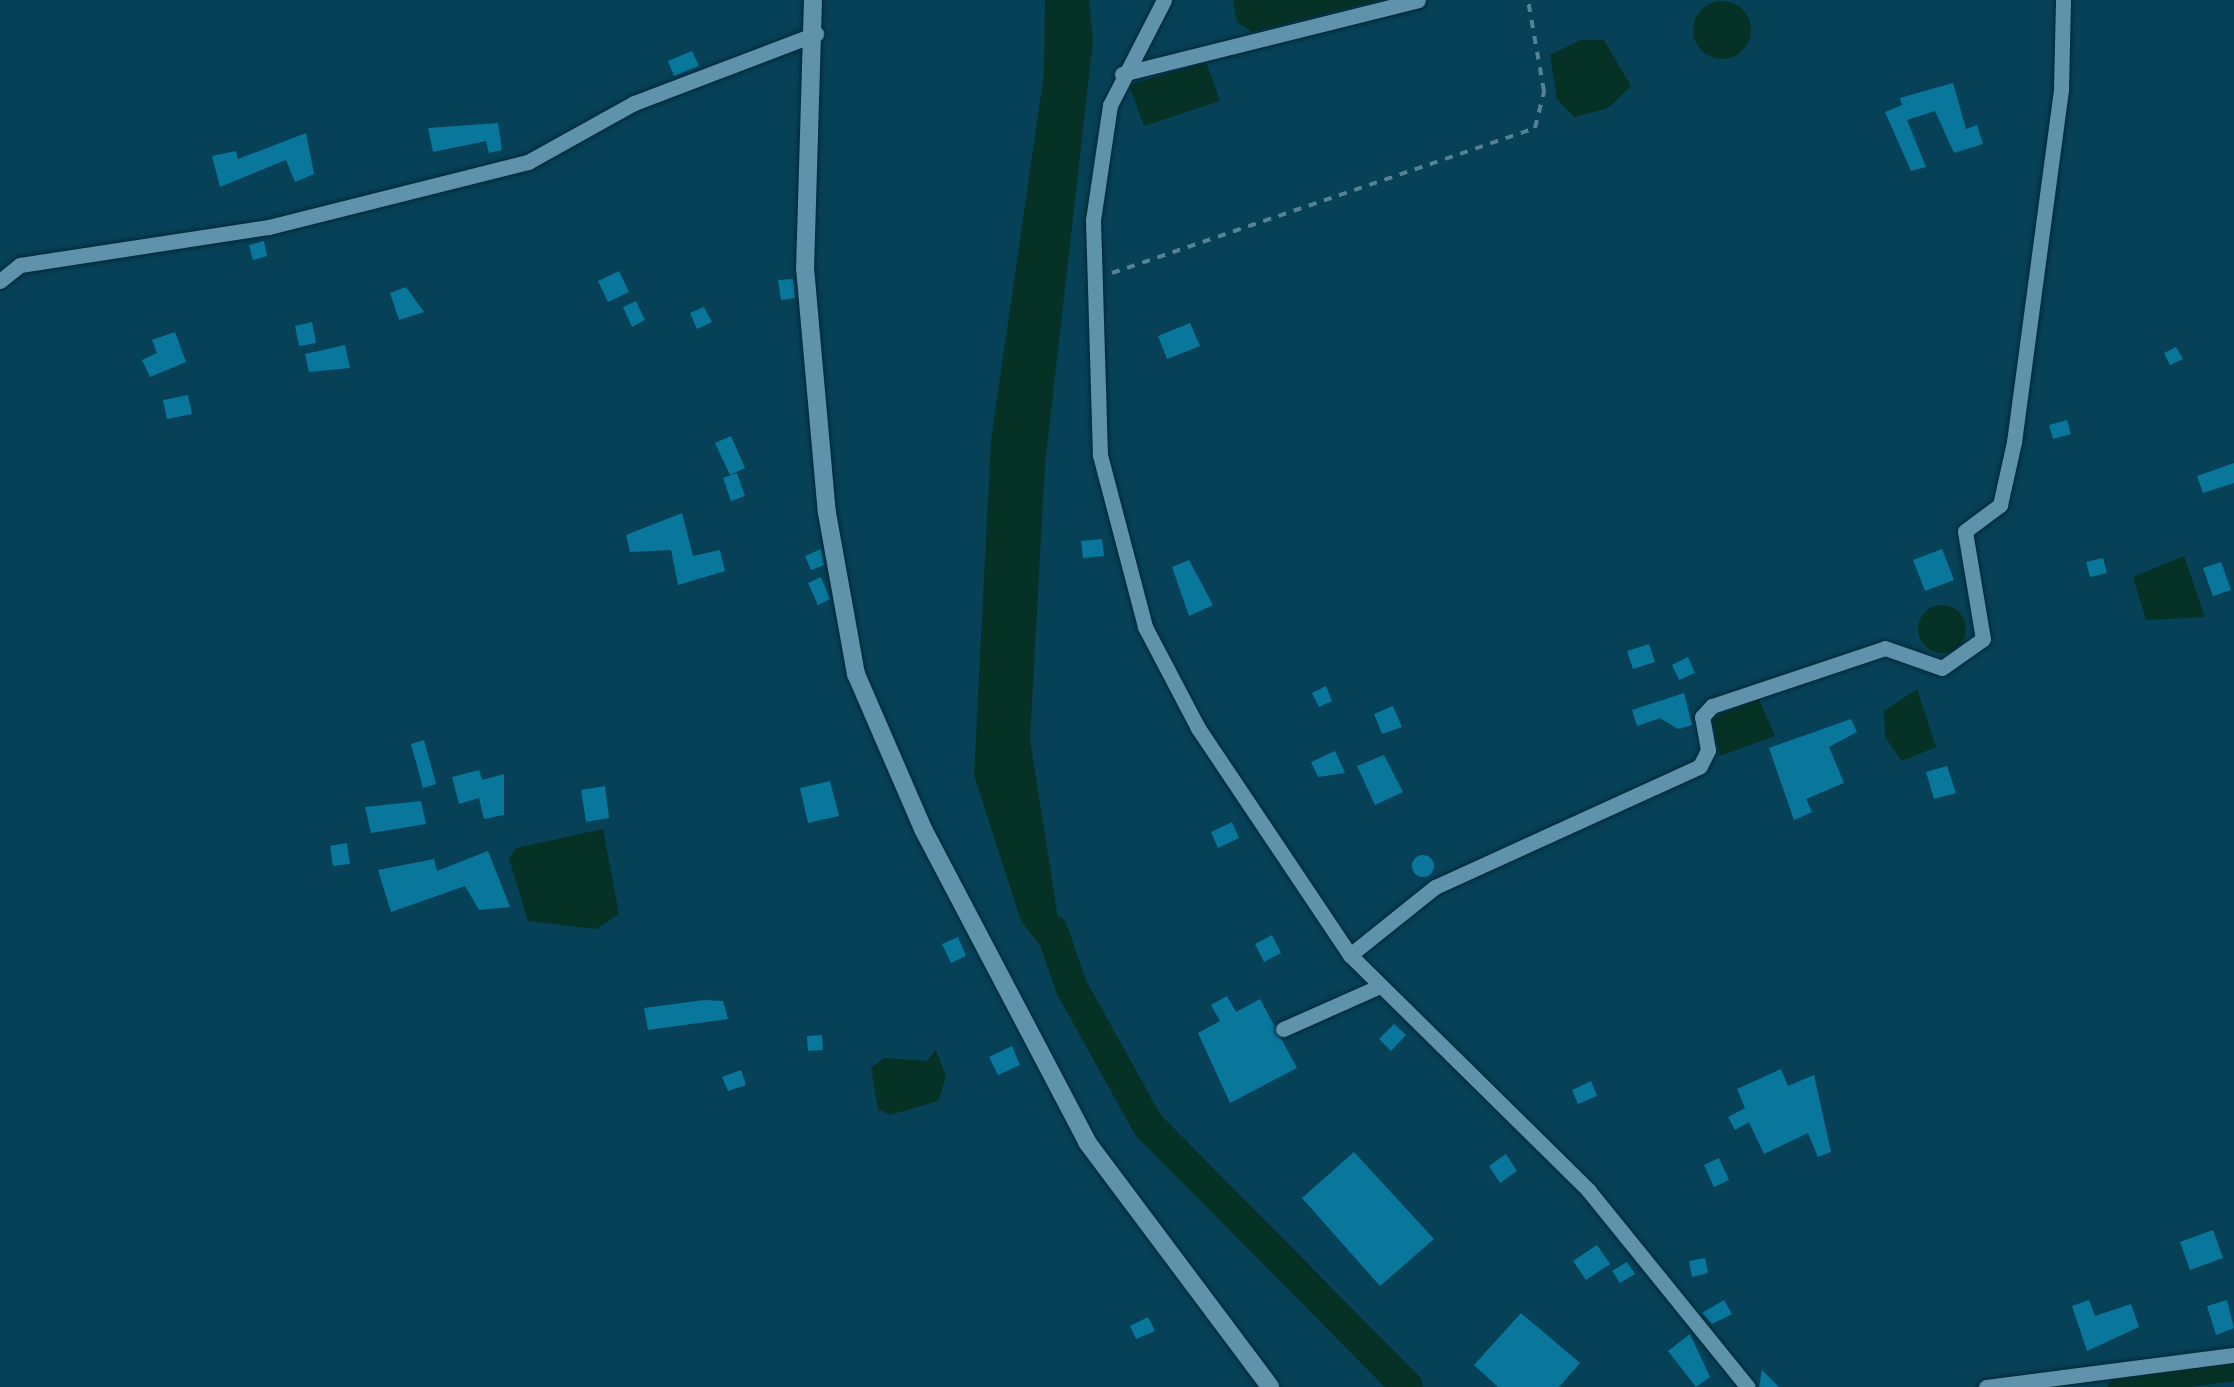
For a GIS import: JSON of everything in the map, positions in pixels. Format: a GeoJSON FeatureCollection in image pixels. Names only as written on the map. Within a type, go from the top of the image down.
{"type":"FeatureCollection","features":[{"type":"Feature","properties":{"kind":"street"},"geometry":{"type":"LineString","coordinates":[[813,0],[816,34],[805,268],[827,512],[856,674],[923,828],[1087,1142],[1270,1387]]}},
{"type":"Feature","properties":{"kind":"street"},"geometry":{"type":"LineString","coordinates":[[1164,0],[1122,74],[1093,220],[1100,454],[1145,627],[1198,728],[1350,955],[1578,1178],[1748,1387]]}},
{"type":"Feature","properties":{"kind":"street"},"geometry":{"type":"LineString","coordinates":[[1122,74],[1418,0]]}},
{"type":"Feature","properties":{"kind":"street"},"geometry":{"type":"LineString","coordinates":[[1350,955],[1434,887],[1700,766],[1708,750],[1705,710],[1885,648],[1942,668],[1983,639],[1965,531],[2000,505],[2014,442],[2061,89],[2063,0]]}},
{"type":"Feature","properties":{"kind":"street"},"geometry":{"type":"LineString","coordinates":[[0,282],[20,265],[269,228],[528,162],[634,103],[816,34]]}},
{"type":"Feature","properties":{"kind":"street"},"geometry":{"type":"LineString","coordinates":[[1283,1029],[1380,986]]}},
{"type":"Feature","properties":{"kind":"street"},"geometry":{"type":"LineString","coordinates":[[1986,1387],[2234,1355]]}},
{"type":"Feature","properties":{"kind":"path"},"geometry":{"type":"LineString","coordinates":[[1094,280],[1535,128],[1544,91],[1528,0]]}},
{"type":"Feature","properties":{"kind":"shaded area"},"geometry":{"type":"Polygon","coordinates":[[[1045,0],[1089,0],[1093,41],[1045,465],[1030,739],[1068,982],[1021,921],[974,775],[991,440],[1044,74],[1045,0]]]}},
{"type":"Feature","properties":{"kind":"shaded area"},"geometry":{"type":"Polygon","coordinates":[[[1233,0],[1379,0],[1252,32],[1237,22],[1233,0]]]}},
{"type":"Feature","properties":{"kind":"shaded area"},"geometry":{"type":"Polygon","coordinates":[[[1722,1],[1742,10],[1751,30],[1742,50],[1722,59],[1702,50],[1693,30],[1702,10],[1722,1]]]}},
{"type":"Feature","properties":{"kind":"shaded area"},"geometry":{"type":"Polygon","coordinates":[[[1581,40],[1604,40],[1631,86],[1608,108],[1574,117],[1557,99],[1550,55],[1581,40]]]}},
{"type":"Feature","properties":{"kind":"shaded area"},"geometry":{"type":"Polygon","coordinates":[[[1206,62],[1220,101],[1144,126],[1129,85],[1206,62]]]}},
{"type":"Feature","properties":{"kind":"shaded area"},"geometry":{"type":"Polygon","coordinates":[[[2184,556],[2205,617],[2146,620],[2133,577],[2184,556]]]}},
{"type":"Feature","properties":{"kind":"shaded area"},"geometry":{"type":"Polygon","coordinates":[[[1942,605],[1959,612],[1966,629],[1959,646],[1942,653],[1925,646],[1918,629],[1925,612],[1942,605]]]}},
{"type":"Feature","properties":{"kind":"shaded area"},"geometry":{"type":"Polygon","coordinates":[[[1917,689],[1936,747],[1902,761],[1885,737],[1884,711],[1917,689]]]}},
{"type":"Feature","properties":{"kind":"shaded area"},"geometry":{"type":"Polygon","coordinates":[[[1758,697],[1775,736],[1720,756],[1712,719],[1758,697]]]}},
{"type":"Feature","properties":{"kind":"shaded area"},"geometry":{"type":"Polygon","coordinates":[[[603,829],[619,914],[596,929],[528,921],[509,858],[516,848],[603,829]]]}},
{"type":"Feature","properties":{"kind":"shaded area"},"geometry":{"type":"Polygon","coordinates":[[[936,1050],[946,1077],[938,1101],[890,1115],[878,1109],[871,1068],[884,1058],[927,1061],[936,1050]]]}},
{"type":"Feature","properties":{"kind":"building"},"geometry":{"type":"Polygon","coordinates":[[[692,51],[699,66],[674,76],[668,61],[692,51]]]}},
{"type":"Feature","properties":{"kind":"building"},"geometry":{"type":"Polygon","coordinates":[[[1953,83],[1966,129],[1977,125],[1983,144],[1954,153],[1935,111],[1907,120],[1926,167],[1911,171],[1885,112],[1902,105],[1900,98],[1953,83]]]}},
{"type":"Feature","properties":{"kind":"building"},"geometry":{"type":"Polygon","coordinates":[[[498,123],[502,150],[489,153],[486,141],[433,152],[428,128],[498,123]]]}},
{"type":"Feature","properties":{"kind":"building"},"geometry":{"type":"Polygon","coordinates":[[[306,133],[314,174],[295,182],[286,160],[220,187],[212,156],[236,151],[238,159],[306,133]]]}},
{"type":"Feature","properties":{"kind":"building"},"geometry":{"type":"Polygon","coordinates":[[[264,241],[267,256],[253,260],[249,245],[264,241]]]}},
{"type":"Feature","properties":{"kind":"building"},"geometry":{"type":"Polygon","coordinates":[[[619,271],[629,292],[608,302],[598,281],[619,271]]]}},
{"type":"Feature","properties":{"kind":"building"},"geometry":{"type":"Polygon","coordinates":[[[793,279],[795,298],[781,300],[778,280],[793,279]]]}},
{"type":"Feature","properties":{"kind":"building"},"geometry":{"type":"Polygon","coordinates":[[[406,287],[424,312],[399,320],[390,293],[406,287]]]}},
{"type":"Feature","properties":{"kind":"building"},"geometry":{"type":"Polygon","coordinates":[[[636,301],[645,320],[632,327],[623,307],[636,301]]]}},
{"type":"Feature","properties":{"kind":"building"},"geometry":{"type":"Polygon","coordinates":[[[704,307],[712,322],[697,329],[690,313],[704,307]]]}},
{"type":"Feature","properties":{"kind":"building"},"geometry":{"type":"Polygon","coordinates":[[[312,322],[316,343],[299,346],[295,326],[312,322]]]}},
{"type":"Feature","properties":{"kind":"building"},"geometry":{"type":"Polygon","coordinates":[[[1190,323],[1200,346],[1167,359],[1158,336],[1190,323]]]}},
{"type":"Feature","properties":{"kind":"building"},"geometry":{"type":"Polygon","coordinates":[[[175,332],[186,362],[150,377],[142,360],[157,353],[152,340],[175,332]]]}},
{"type":"Feature","properties":{"kind":"building"},"geometry":{"type":"Polygon","coordinates":[[[345,345],[350,368],[309,372],[305,354],[345,345]]]}},
{"type":"Feature","properties":{"kind":"building"},"geometry":{"type":"Polygon","coordinates":[[[2176,347],[2183,359],[2170,365],[2164,353],[2176,347]]]}},
{"type":"Feature","properties":{"kind":"building"},"geometry":{"type":"Polygon","coordinates":[[[188,395],[192,414],[167,419],[163,400],[188,395]]]}},
{"type":"Feature","properties":{"kind":"building"},"geometry":{"type":"Polygon","coordinates":[[[2067,420],[2071,434],[2053,439],[2049,425],[2067,420]]]}},
{"type":"Feature","properties":{"kind":"building"},"geometry":{"type":"Polygon","coordinates":[[[731,436],[745,468],[730,475],[715,443],[731,436]]]}},
{"type":"Feature","properties":{"kind":"building"},"geometry":{"type":"Polygon","coordinates":[[[2234,463],[2234,483],[2203,493],[2197,476],[2234,463]]]}},
{"type":"Feature","properties":{"kind":"building"},"geometry":{"type":"Polygon","coordinates":[[[737,473],[745,496],[731,501],[723,478],[737,473]]]}},
{"type":"Feature","properties":{"kind":"building"},"geometry":{"type":"Polygon","coordinates":[[[682,513],[693,556],[720,550],[725,571],[678,585],[671,550],[630,552],[626,535],[682,513]]]}},
{"type":"Feature","properties":{"kind":"building"},"geometry":{"type":"Polygon","coordinates":[[[1102,539],[1104,556],[1083,558],[1081,541],[1102,539]]]}},
{"type":"Feature","properties":{"kind":"building"},"geometry":{"type":"Polygon","coordinates":[[[821,549],[824,565],[811,570],[805,556],[821,549]]]}},
{"type":"Feature","properties":{"kind":"building"},"geometry":{"type":"Polygon","coordinates":[[[1942,549],[1954,580],[1925,591],[1913,560],[1942,549]]]}},
{"type":"Feature","properties":{"kind":"building"},"geometry":{"type":"Polygon","coordinates":[[[2103,558],[2107,573],[2090,577],[2086,562],[2103,558]]]}},
{"type":"Feature","properties":{"kind":"building"},"geometry":{"type":"Polygon","coordinates":[[[1189,560],[1213,605],[1189,616],[1172,567],[1189,560]]]}},
{"type":"Feature","properties":{"kind":"building"},"geometry":{"type":"Polygon","coordinates":[[[2221,562],[2231,590],[2213,596],[2203,568],[2221,562]]]}},
{"type":"Feature","properties":{"kind":"building"},"geometry":{"type":"Polygon","coordinates":[[[821,577],[830,599],[818,605],[808,583],[821,577]]]}},
{"type":"Feature","properties":{"kind":"building"},"geometry":{"type":"Polygon","coordinates":[[[1649,644],[1655,662],[1633,669],[1627,651],[1649,644]]]}},
{"type":"Feature","properties":{"kind":"building"},"geometry":{"type":"Polygon","coordinates":[[[1688,657],[1695,673],[1679,680],[1672,665],[1688,657]]]}},
{"type":"Feature","properties":{"kind":"building"},"geometry":{"type":"Polygon","coordinates":[[[1326,686],[1332,701],[1319,707],[1312,693],[1326,686]]]}},
{"type":"Feature","properties":{"kind":"building"},"geometry":{"type":"Polygon","coordinates":[[[1684,693],[1692,725],[1678,729],[1660,718],[1637,726],[1632,710],[1684,693]]]}},
{"type":"Feature","properties":{"kind":"building"},"geometry":{"type":"Polygon","coordinates":[[[1393,706],[1402,727],[1382,734],[1374,714],[1393,706]]]}},
{"type":"Feature","properties":{"kind":"building"},"geometry":{"type":"Polygon","coordinates":[[[1851,719],[1857,732],[1829,747],[1844,783],[1806,799],[1812,812],[1794,820],[1769,748],[1851,719]]]}},
{"type":"Feature","properties":{"kind":"building"},"geometry":{"type":"Polygon","coordinates":[[[424,740],[436,784],[423,788],[411,744],[424,740]]]}},
{"type":"Feature","properties":{"kind":"building"},"geometry":{"type":"Polygon","coordinates":[[[1335,751],[1345,773],[1318,777],[1311,762],[1335,751]]]}},
{"type":"Feature","properties":{"kind":"building"},"geometry":{"type":"Polygon","coordinates":[[[1384,755],[1403,792],[1375,805],[1357,766],[1384,755]]]}},
{"type":"Feature","properties":{"kind":"building"},"geometry":{"type":"Polygon","coordinates":[[[1947,766],[1956,793],[1934,799],[1926,772],[1947,766]]]}},
{"type":"Feature","properties":{"kind":"building"},"geometry":{"type":"Polygon","coordinates":[[[479,770],[482,780],[504,774],[504,815],[484,819],[479,798],[459,804],[452,777],[479,770]]]}},
{"type":"Feature","properties":{"kind":"building"},"geometry":{"type":"Polygon","coordinates":[[[830,781],[839,816],[808,823],[800,788],[830,781]]]}},
{"type":"Feature","properties":{"kind":"building"},"geometry":{"type":"Polygon","coordinates":[[[605,786],[609,818],[586,822],[581,790],[605,786]]]}},
{"type":"Feature","properties":{"kind":"building"},"geometry":{"type":"Polygon","coordinates":[[[421,801],[426,824],[371,833],[365,807],[421,801]]]}},
{"type":"Feature","properties":{"kind":"building"},"geometry":{"type":"Polygon","coordinates":[[[1232,822],[1239,838],[1218,848],[1211,832],[1232,822]]]}},
{"type":"Feature","properties":{"kind":"building"},"geometry":{"type":"Polygon","coordinates":[[[347,843],[350,864],[333,866],[330,846],[347,843]]]}},
{"type":"Feature","properties":{"kind":"building"},"geometry":{"type":"Polygon","coordinates":[[[488,851],[510,907],[479,910],[465,886],[391,912],[378,870],[434,859],[437,871],[488,851]]]}},
{"type":"Feature","properties":{"kind":"building"},"geometry":{"type":"Polygon","coordinates":[[[1423,855],[1431,858],[1431,874],[1423,877],[1415,874],[1412,866],[1415,858],[1423,855]]]}},
{"type":"Feature","properties":{"kind":"building"},"geometry":{"type":"Polygon","coordinates":[[[1272,935],[1281,953],[1264,962],[1255,944],[1272,935]]]}},
{"type":"Feature","properties":{"kind":"building"},"geometry":{"type":"Polygon","coordinates":[[[958,937],[966,956],[951,963],[942,944],[958,937]]]}},
{"type":"Feature","properties":{"kind":"building"},"geometry":{"type":"Polygon","coordinates":[[[1227,996],[1236,1012],[1260,999],[1297,1068],[1230,1103],[1198,1033],[1220,1021],[1211,1005],[1227,996]]]}},
{"type":"Feature","properties":{"kind":"building"},"geometry":{"type":"Polygon","coordinates":[[[723,1001],[728,1019],[648,1030],[644,1008],[723,1001]]]}},
{"type":"Feature","properties":{"kind":"building"},"geometry":{"type":"Polygon","coordinates":[[[1394,1024],[1406,1035],[1391,1051],[1379,1039],[1394,1024]]]}},
{"type":"Feature","properties":{"kind":"building"},"geometry":{"type":"Polygon","coordinates":[[[822,1035],[823,1050],[808,1051],[807,1036],[822,1035]]]}},
{"type":"Feature","properties":{"kind":"building"},"geometry":{"type":"Polygon","coordinates":[[[1012,1046],[1020,1065],[998,1075],[989,1057],[1012,1046]]]}},
{"type":"Feature","properties":{"kind":"building"},"geometry":{"type":"Polygon","coordinates":[[[1781,1069],[1788,1086],[1814,1075],[1831,1152],[1818,1157],[1808,1133],[1764,1154],[1749,1122],[1735,1130],[1728,1117],[1745,1108],[1737,1089],[1781,1069]]]}},
{"type":"Feature","properties":{"kind":"building"},"geometry":{"type":"Polygon","coordinates":[[[741,1070],[746,1085],[728,1091],[722,1077],[741,1070]]]}},
{"type":"Feature","properties":{"kind":"building"},"geometry":{"type":"Polygon","coordinates":[[[1591,1081],[1597,1096],[1578,1104],[1572,1090],[1591,1081]]]}},
{"type":"Feature","properties":{"kind":"building"},"geometry":{"type":"Polygon","coordinates":[[[1354,1152],[1434,1239],[1380,1286],[1302,1198],[1354,1152]]]}},
{"type":"Feature","properties":{"kind":"building"},"geometry":{"type":"Polygon","coordinates":[[[1506,1154],[1517,1171],[1500,1183],[1489,1166],[1506,1154]]]}},
{"type":"Feature","properties":{"kind":"building"},"geometry":{"type":"Polygon","coordinates":[[[1719,1158],[1729,1180],[1714,1187],[1704,1165],[1719,1158]]]}},
{"type":"Feature","properties":{"kind":"building"},"geometry":{"type":"Polygon","coordinates":[[[2213,1230],[2223,1258],[2190,1270],[2180,1242],[2213,1230]]]}},
{"type":"Feature","properties":{"kind":"building"},"geometry":{"type":"Polygon","coordinates":[[[1597,1245],[1610,1264],[1586,1280],[1573,1261],[1597,1245]]]}},
{"type":"Feature","properties":{"kind":"building"},"geometry":{"type":"Polygon","coordinates":[[[1705,1258],[1708,1273],[1692,1277],[1689,1261],[1705,1258]]]}},
{"type":"Feature","properties":{"kind":"building"},"geometry":{"type":"Polygon","coordinates":[[[1627,1262],[1635,1274],[1620,1283],[1612,1271],[1627,1262]]]}},
{"type":"Feature","properties":{"kind":"building"},"geometry":{"type":"Polygon","coordinates":[[[1724,1300],[1732,1314],[1712,1324],[1702,1313],[1724,1300]]]}},
{"type":"Feature","properties":{"kind":"building"},"geometry":{"type":"Polygon","coordinates":[[[2089,1300],[2095,1316],[2131,1304],[2139,1327],[2087,1351],[2072,1306],[2089,1300]]]}},
{"type":"Feature","properties":{"kind":"building"},"geometry":{"type":"Polygon","coordinates":[[[2227,1300],[2234,1328],[2216,1335],[2207,1306],[2227,1300]]]}},
{"type":"Feature","properties":{"kind":"building"},"geometry":{"type":"Polygon","coordinates":[[[1521,1313],[1580,1363],[1559,1387],[1498,1387],[1474,1365],[1521,1313]]]}},
{"type":"Feature","properties":{"kind":"building"},"geometry":{"type":"Polygon","coordinates":[[[1148,1317],[1155,1331],[1136,1339],[1130,1326],[1148,1317]]]}},
{"type":"Feature","properties":{"kind":"building"},"geometry":{"type":"Polygon","coordinates":[[[1690,1334],[1710,1377],[1696,1387],[1668,1351],[1690,1334]]]}},
{"type":"Feature","properties":{"kind":"building"},"geometry":{"type":"Polygon","coordinates":[[[1762,1370],[1779,1387],[1759,1387],[1762,1370]]]}},
{"type":"Feature","properties":{"kind":"waterway"},"geometry":{"type":"LineString","coordinates":[[1052,931],[1072,988],[1148,1125],[1407,1387]]}},
{"type":"Feature","properties":{"kind":"waterway"},"geometry":{"type":"LineString","coordinates":[[2118,1387],[2234,1371]]}}]}
